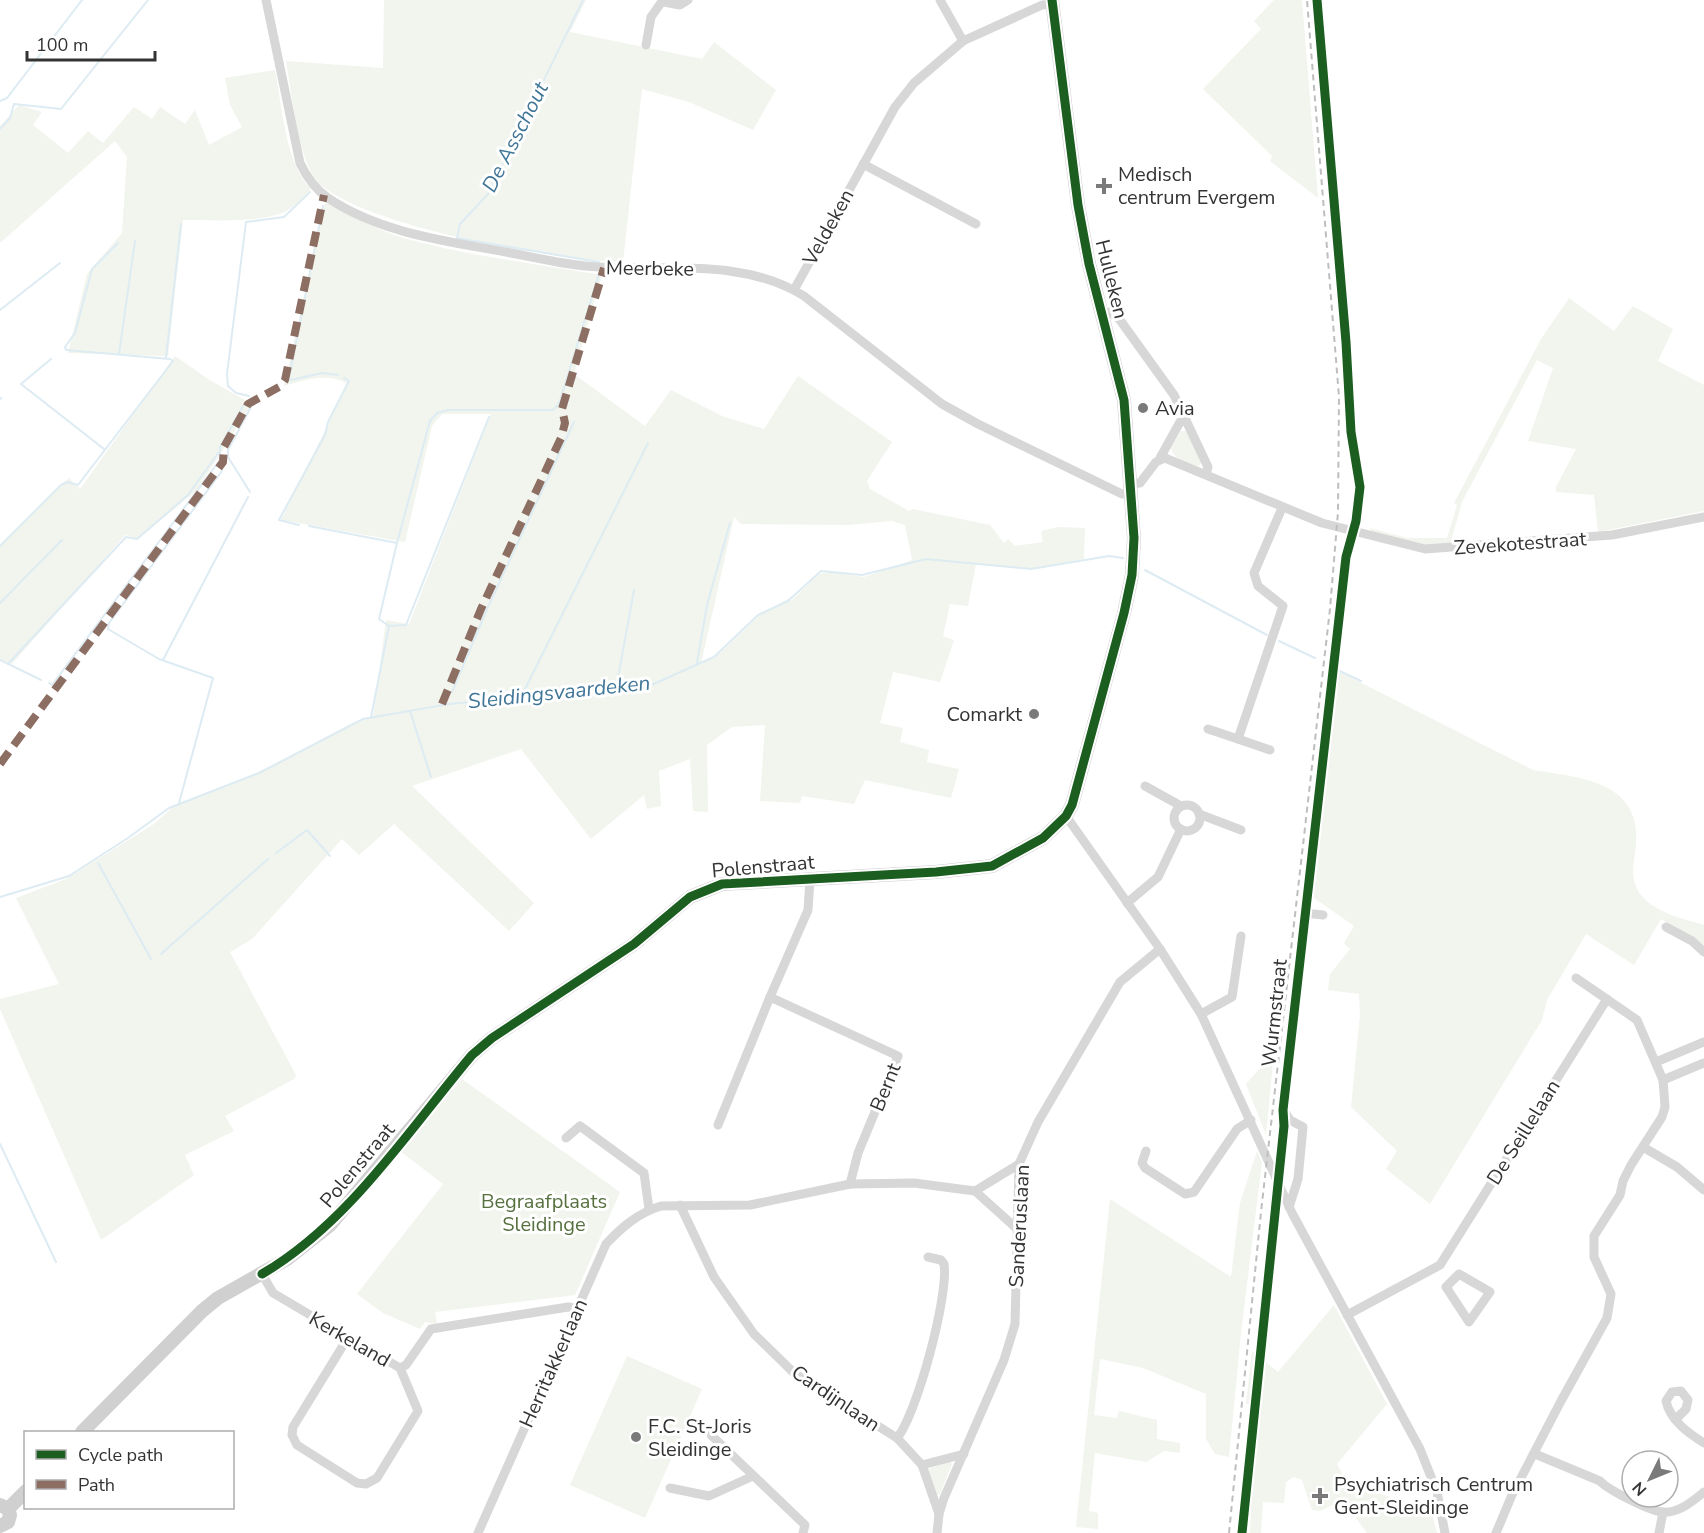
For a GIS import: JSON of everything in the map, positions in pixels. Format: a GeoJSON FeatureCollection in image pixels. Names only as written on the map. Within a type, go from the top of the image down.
{"type":"FeatureCollection","features":[{"type":"Feature","properties":{"kind":"main road","name":"Hulleken"},"geometry":{"type":"LineString","coordinates":[[1052,2],[1078,205],[1102,315],[1124,400],[1131,489],[1133,565]]}},
{"type":"Feature","properties":{"kind":"main road","name":"Polenstraat"},"geometry":{"type":"LineString","coordinates":[[83,1431],[202,1311],[218,1298],[298,1252],[330,1225],[472,1055],[492,1038],[634,944],[699,891],[722,884],[810,880],[992,866],[1043,838],[1066,816],[1076,793],[1124,613],[1133,565]]}},
{"type":"Feature","properties":{"kind":"main road"},"geometry":{"type":"LineString","coordinates":[[0,1526],[10,1519],[4,1507],[24,1492]]}},
{"type":"Feature","properties":{"kind":"street","name":"Meerbeke"},"geometry":{"type":"LineString","coordinates":[[266,0],[300,163],[312,184],[342,206],[415,235],[597,267],[732,270],[794,290],[954,412],[1122,494],[1131,489]]}},
{"type":"Feature","properties":{"kind":"street"},"geometry":{"type":"LineString","coordinates":[[646,45],[651,17],[664,1],[680,5],[688,0]]}},
{"type":"Feature","properties":{"kind":"street"},"geometry":{"type":"LineString","coordinates":[[940,0],[963,41]]}},
{"type":"Feature","properties":{"kind":"street","name":"Veldeken"},"geometry":{"type":"LineString","coordinates":[[794,290],[896,107],[914,83],[963,41],[1052,2]]}},
{"type":"Feature","properties":{"kind":"street"},"geometry":{"type":"LineString","coordinates":[[863,164],[976,224]]}},
{"type":"Feature","properties":{"kind":"street","name":"Hulleken"},"geometry":{"type":"LineString","coordinates":[[1102,315],[1110,312],[1120,320],[1174,395],[1208,467],[1206,474]]}},
{"type":"Feature","properties":{"kind":"street"},"geometry":{"type":"LineString","coordinates":[[1131,489],[1140,483],[1160,458],[1180,422],[1186,420]]}},
{"type":"Feature","properties":{"kind":"street"},"geometry":{"type":"LineString","coordinates":[[1160,458],[1174,460],[1282,508],[1254,573],[1258,585],[1281,603],[1282,612],[1238,739]]}},
{"type":"Feature","properties":{"kind":"street","name":"Zevekotestraat"},"geometry":{"type":"LineString","coordinates":[[1282,508],[1337,528],[1399,544],[1439,549],[1620,534],[1704,517]]}},
{"type":"Feature","properties":{"kind":"street"},"geometry":{"type":"LineString","coordinates":[[1208,729],[1270,750]]}},
{"type":"Feature","properties":{"kind":"street"},"geometry":{"type":"LineString","coordinates":[[1145,786],[1181,806],[1190,805],[1199,814],[1241,830]]}},
{"type":"Feature","properties":{"kind":"street"},"geometry":{"type":"LineString","coordinates":[[1181,806],[1174,818],[1181,829],[1188,830],[1195,827],[1199,814]]}},
{"type":"Feature","properties":{"kind":"street","name":"Wurmstraat"},"geometry":{"type":"LineString","coordinates":[[1066,816],[1160,949],[1202,1014],[1289,1207],[1347,1316],[1398,1404],[1420,1449],[1437,1492],[1445,1533]]}},
{"type":"Feature","properties":{"kind":"street"},"geometry":{"type":"LineString","coordinates":[[1126,903],[1158,877],[1181,829]]}},
{"type":"Feature","properties":{"kind":"street"},"geometry":{"type":"LineString","coordinates":[[718,1125],[807,910],[810,880]]}},
{"type":"Feature","properties":{"kind":"street","name":"Wurmstraat"},"geometry":{"type":"LineString","coordinates":[[1289,1207],[1298,1179],[1303,1126],[1290,1120],[1282,1107],[1297,968],[1304,913],[1323,915]]}},
{"type":"Feature","properties":{"kind":"street"},"geometry":{"type":"LineString","coordinates":[[1666,927],[1692,941],[1704,952]]}},
{"type":"Feature","properties":{"kind":"street"},"geometry":{"type":"LineString","coordinates":[[1202,1014],[1232,997],[1240,936]]}},
{"type":"Feature","properties":{"kind":"street","name":"Sanderuslaan"},"geometry":{"type":"LineString","coordinates":[[937,1533],[939,1514],[1004,1360],[1015,1324],[1019,1164],[1038,1122],[1120,982],[1160,949]]}},
{"type":"Feature","properties":{"kind":"street"},"geometry":{"type":"LineString","coordinates":[[1496,1533],[1607,1318],[1611,1294],[1594,1257],[1594,1236],[1620,1195],[1623,1181],[1662,1117],[1665,1107],[1663,1080],[1637,1020],[1576,978]]}},
{"type":"Feature","properties":{"kind":"street","name":"Bernt"},"geometry":{"type":"LineString","coordinates":[[770,997],[898,1056],[858,1153],[850,1184]]}},
{"type":"Feature","properties":{"kind":"street","name":"De Seillelaan"},"geometry":{"type":"LineString","coordinates":[[1347,1316],[1440,1265],[1607,999]]}},
{"type":"Feature","properties":{"kind":"street"},"geometry":{"type":"LineString","coordinates":[[1656,1062],[1704,1042]]}},
{"type":"Feature","properties":{"kind":"street"},"geometry":{"type":"LineString","coordinates":[[1663,1080],[1704,1063]]}},
{"type":"Feature","properties":{"kind":"street"},"geometry":{"type":"LineString","coordinates":[[1146,1151],[1142,1163],[1145,1168],[1185,1194],[1194,1192],[1233,1134],[1251,1120]]}},
{"type":"Feature","properties":{"kind":"street"},"geometry":{"type":"LineString","coordinates":[[566,1138],[580,1126],[644,1173],[649,1209]]}},
{"type":"Feature","properties":{"kind":"street"},"geometry":{"type":"LineString","coordinates":[[1642,1148],[1677,1167],[1704,1190]]}},
{"type":"Feature","properties":{"kind":"street"},"geometry":{"type":"LineString","coordinates":[[1016,1228],[975,1191],[1019,1164]]}},
{"type":"Feature","properties":{"kind":"street","name":"Herritakkerlaan"},"geometry":{"type":"LineString","coordinates":[[478,1533],[606,1244],[622,1226],[649,1209],[661,1206],[750,1205],[850,1184],[914,1183],[975,1191]]}},
{"type":"Feature","properties":{"kind":"street","name":"Cardijnlaan"},"geometry":{"type":"LineString","coordinates":[[680,1205],[714,1277],[754,1334],[794,1373],[897,1438],[922,1465],[939,1514]]}},
{"type":"Feature","properties":{"kind":"street","name":"Cardijnlaan"},"geometry":{"type":"LineString","coordinates":[[897,1438],[903,1431],[918,1393],[940,1303],[944,1264],[941,1260],[928,1257]]}},
{"type":"Feature","properties":{"kind":"street"},"geometry":{"type":"LineString","coordinates":[[1440,1265],[1451,1279]]}},
{"type":"Feature","properties":{"kind":"street","name":"Kerkeland"},"geometry":{"type":"LineString","coordinates":[[262,1274],[273,1293],[347,1339],[400,1368],[406,1365],[431,1329],[568,1307],[578,1308]]}},
{"type":"Feature","properties":{"kind":"street"},"geometry":{"type":"LineString","coordinates":[[1458,1274],[1490,1292],[1469,1322],[1446,1287],[1451,1279],[1458,1274]]}},
{"type":"Feature","properties":{"kind":"street"},"geometry":{"type":"LineString","coordinates":[[347,1339],[293,1427],[292,1435],[300,1448],[357,1483],[366,1484],[377,1478],[418,1410],[400,1368]]}},
{"type":"Feature","properties":{"kind":"street"},"geometry":{"type":"LineString","coordinates":[[1676,1419],[1687,1432],[1704,1443]]}},
{"type":"Feature","properties":{"kind":"street"},"geometry":{"type":"LineString","coordinates":[[711,1435],[805,1526],[803,1533]]}},
{"type":"Feature","properties":{"kind":"street"},"geometry":{"type":"LineString","coordinates":[[922,1465],[964,1454]]}},
{"type":"Feature","properties":{"kind":"street"},"geometry":{"type":"LineString","coordinates":[[1535,1454],[1600,1481],[1608,1490],[1663,1512],[1688,1505],[1704,1492]]}},
{"type":"Feature","properties":{"kind":"street"},"geometry":{"type":"LineString","coordinates":[[670,1488],[708,1496],[753,1476]]}},
{"type":"Feature","properties":{"kind":"street"},"geometry":{"type":"LineString","coordinates":[[1659,1533],[1663,1512]]}},
{"type":"Feature","properties":{"kind":"green space"},"geometry":{"type":"Polygon","coordinates":[[[384,0],[586,0],[570,32],[702,59],[714,42],[776,90],[753,130],[689,102],[642,89],[623,262],[554,255],[462,238],[415,226],[340,197],[317,181],[305,158],[286,61],[383,68],[384,0]]]}},
{"type":"Feature","properties":{"kind":"green space"},"geometry":{"type":"Polygon","coordinates":[[[1274,0],[1302,0],[1318,198],[1270,161],[1272,156],[1203,89],[1261,29],[1254,21],[1274,0]]]}},
{"type":"Feature","properties":{"kind":"green space"},"geometry":{"type":"Polygon","coordinates":[[[275,70],[290,150],[302,178],[311,189],[290,208],[271,216],[234,220],[183,220],[168,356],[68,353],[87,274],[122,233],[127,157],[115,141],[0,243],[0,126],[19,105],[42,112],[33,125],[68,153],[88,131],[103,143],[134,107],[152,119],[160,107],[185,124],[195,110],[209,145],[242,127],[230,105],[225,78],[275,70]]]}},
{"type":"Feature","properties":{"kind":"green space"},"geometry":{"type":"Polygon","coordinates":[[[325,202],[373,227],[404,238],[477,255],[602,275],[574,374],[645,426],[671,390],[722,416],[764,429],[798,376],[892,442],[867,481],[870,489],[909,511],[913,509],[990,525],[1004,543],[1008,539],[1015,546],[1043,542],[1041,531],[1058,527],[1085,528],[1084,559],[1031,569],[976,564],[968,606],[950,604],[943,636],[954,640],[940,682],[893,672],[880,723],[903,728],[900,742],[929,750],[927,762],[959,769],[951,798],[865,780],[854,804],[802,796],[800,803],[760,801],[765,725],[732,727],[707,745],[708,812],[693,811],[690,759],[659,771],[661,806],[647,809],[644,795],[591,839],[521,749],[412,786],[534,903],[509,931],[394,824],[359,855],[342,839],[252,939],[230,952],[296,1075],[294,1079],[225,1116],[234,1131],[185,1155],[194,1175],[101,1240],[0,1009],[0,999],[59,984],[16,898],[66,879],[154,824],[174,806],[246,779],[353,723],[373,717],[386,620],[409,624],[491,414],[442,414],[432,426],[405,542],[281,520],[348,384],[332,378],[324,378],[284,386],[325,202]],[[734,517],[701,664],[719,654],[762,613],[790,598],[791,601],[819,574],[830,572],[864,577],[912,560],[905,525],[892,521],[848,525],[741,524],[734,517]]]}},
{"type":"Feature","properties":{"kind":"green space"},"geometry":{"type":"Polygon","coordinates":[[[1569,298],[1614,331],[1633,306],[1673,329],[1658,361],[1704,385],[1704,511],[1598,532],[1594,495],[1556,492],[1556,487],[1576,449],[1528,441],[1553,368],[1537,360],[1462,502],[1450,545],[1421,546],[1373,534],[1370,528],[1407,538],[1447,538],[1457,505],[1454,503],[1541,339],[1569,298]]]}},
{"type":"Feature","properties":{"kind":"green space"},"geometry":{"type":"Polygon","coordinates":[[[175,356],[211,381],[252,404],[197,490],[138,539],[125,535],[12,664],[0,659],[0,547],[69,478],[80,489],[175,356]]]}},
{"type":"Feature","properties":{"kind":"green space"},"geometry":{"type":"Polygon","coordinates":[[[1181,431],[1186,431],[1202,461],[1199,466],[1182,461],[1175,456],[1171,448],[1181,431]]]}},
{"type":"Feature","properties":{"kind":"green space"},"geometry":{"type":"Polygon","coordinates":[[[1328,666],[1533,770],[1591,781],[1621,797],[1631,811],[1636,829],[1633,875],[1638,891],[1648,902],[1662,911],[1704,925],[1704,946],[1661,919],[1634,965],[1586,934],[1547,1000],[1542,1020],[1430,1204],[1386,1169],[1397,1151],[1351,1107],[1360,1015],[1359,994],[1328,990],[1330,974],[1350,949],[1344,943],[1354,926],[1307,893],[1328,666]]]}},
{"type":"Feature","properties":{"kind":"green space"},"geometry":{"type":"Polygon","coordinates":[[[1274,1052],[1266,1135],[1246,1084],[1274,1052]]]}},
{"type":"Feature","properties":{"kind":"green space","name":"Begraafplaats Sleidinge"},"geometry":{"type":"Polygon","coordinates":[[[462,1079],[620,1192],[575,1295],[435,1312],[437,1324],[425,1322],[420,1329],[383,1313],[357,1294],[443,1184],[400,1151],[462,1079]]]}},
{"type":"Feature","properties":{"kind":"green space"},"geometry":{"type":"Polygon","coordinates":[[[1257,1151],[1262,1162],[1241,1333],[1229,1457],[1215,1454],[1206,1439],[1206,1394],[1143,1368],[1100,1359],[1094,1415],[1117,1418],[1119,1411],[1157,1420],[1157,1439],[1180,1443],[1180,1453],[1164,1451],[1146,1462],[1095,1453],[1089,1511],[1098,1513],[1098,1529],[1076,1527],[1110,1199],[1231,1277],[1240,1203],[1257,1151]]]}},
{"type":"Feature","properties":{"kind":"green space"},"geometry":{"type":"Polygon","coordinates":[[[1334,1305],[1387,1404],[1337,1464],[1347,1483],[1431,1510],[1437,1533],[1367,1533],[1343,1500],[1320,1511],[1312,1510],[1302,1480],[1294,1477],[1286,1482],[1284,1503],[1263,1502],[1261,1533],[1250,1533],[1255,1408],[1253,1405],[1246,1404],[1252,1351],[1278,1372],[1334,1305]]]}},
{"type":"Feature","properties":{"kind":"green space","name":"F.C. St-Joris Sleidinge"},"geometry":{"type":"Polygon","coordinates":[[[627,1356],[702,1389],[645,1518],[570,1485],[627,1356]]]}},
{"type":"Feature","properties":{"kind":"green space"},"geometry":{"type":"Polygon","coordinates":[[[950,1461],[952,1464],[940,1494],[936,1495],[928,1469],[950,1461]]]}},
{"type":"Feature","properties":{"kind":"waterway"},"geometry":{"type":"LineString","coordinates":[[0,101],[7,98],[82,0]]}},
{"type":"Feature","properties":{"kind":"waterway"},"geometry":{"type":"LineString","coordinates":[[0,129],[10,118],[14,104],[61,109],[148,0]]}},
{"type":"Feature","properties":{"kind":"waterway","name":"De Asschout"},"geometry":{"type":"LineString","coordinates":[[583,0],[488,194],[460,224],[457,238],[599,262]]}},
{"type":"Feature","properties":{"kind":"waterway"},"geometry":{"type":"LineString","coordinates":[[249,396],[236,393],[228,386],[227,374],[246,222],[284,217],[310,192]]}},
{"type":"Feature","properties":{"kind":"waterway"},"geometry":{"type":"LineString","coordinates":[[323,206],[289,378],[291,380],[322,373],[338,375]]}},
{"type":"Feature","properties":{"kind":"waterway"},"geometry":{"type":"LineString","coordinates":[[166,358],[181,224]]}},
{"type":"Feature","properties":{"kind":"waterway"},"geometry":{"type":"LineString","coordinates":[[119,354],[135,241]]}},
{"type":"Feature","properties":{"kind":"waterway"},"geometry":{"type":"LineString","coordinates":[[0,546],[61,485],[67,482],[78,485],[173,361],[66,350],[65,347],[75,333],[92,269],[118,243]]}},
{"type":"Feature","properties":{"kind":"waterway"},"geometry":{"type":"LineString","coordinates":[[0,310],[60,263]]}},
{"type":"Feature","properties":{"kind":"waterway","name":"De Asschout"},"geometry":{"type":"LineString","coordinates":[[371,717],[389,626],[379,619],[430,421],[437,413],[448,410],[553,410],[559,404],[599,274]]}},
{"type":"Feature","properties":{"kind":"waterway"},"geometry":{"type":"LineString","coordinates":[[51,359],[21,384],[104,449]]}},
{"type":"Feature","properties":{"kind":"waterway"},"geometry":{"type":"LineString","coordinates":[[299,525],[279,520],[325,435],[328,422],[349,381],[344,378]]}},
{"type":"Feature","properties":{"kind":"waterway"},"geometry":{"type":"LineString","coordinates":[[49,683],[52,685],[220,460],[220,447],[243,406]]}},
{"type":"Feature","properties":{"kind":"waterway"},"geometry":{"type":"LineString","coordinates":[[250,492],[228,457],[228,450],[251,407]]}},
{"type":"Feature","properties":{"kind":"waterway"},"geometry":{"type":"LineString","coordinates":[[389,626],[406,625],[489,417]]}},
{"type":"Feature","properties":{"kind":"waterway"},"geometry":{"type":"LineString","coordinates":[[452,692],[488,607],[574,422]]}},
{"type":"Feature","properties":{"kind":"waterway"},"geometry":{"type":"LineString","coordinates":[[521,697],[648,443]]}},
{"type":"Feature","properties":{"kind":"waterway"},"geometry":{"type":"LineString","coordinates":[[8,664],[126,537],[137,539],[188,495],[219,452]]}},
{"type":"Feature","properties":{"kind":"waterway"},"geometry":{"type":"LineString","coordinates":[[179,803],[213,678],[159,659],[108,629],[109,623],[222,471]]}},
{"type":"Feature","properties":{"kind":"waterway"},"geometry":{"type":"LineString","coordinates":[[163,660],[248,497]]}},
{"type":"Feature","properties":{"kind":"waterway"},"geometry":{"type":"LineString","coordinates":[[697,663],[707,605],[730,523]]}},
{"type":"Feature","properties":{"kind":"waterway"},"geometry":{"type":"LineString","coordinates":[[309,526],[397,543]]}},
{"type":"Feature","properties":{"kind":"waterway"},"geometry":{"type":"LineString","coordinates":[[0,603],[62,540]]}},
{"type":"Feature","properties":{"kind":"waterway","name":"Sleidingsvaardeken"},"geometry":{"type":"LineString","coordinates":[[0,897],[69,876],[169,808],[259,773],[363,719],[449,704],[649,686],[714,657],[758,615],[788,601],[821,571],[862,575],[926,559],[1031,569],[1109,556],[1123,558]]}},
{"type":"Feature","properties":{"kind":"waterway","name":"Sleidingsvaardeken"},"geometry":{"type":"LineString","coordinates":[[1145,570],[1267,635]]}},
{"type":"Feature","properties":{"kind":"waterway"},"geometry":{"type":"LineString","coordinates":[[616,689],[634,590]]}},
{"type":"Feature","properties":{"kind":"waterway","name":"Sleidingsvaardeken"},"geometry":{"type":"LineString","coordinates":[[1279,641],[1315,658]]}},
{"type":"Feature","properties":{"kind":"waterway"},"geometry":{"type":"LineString","coordinates":[[0,660],[41,680]]}},
{"type":"Feature","properties":{"kind":"waterway","name":"Sleidingsvaardeken"},"geometry":{"type":"LineString","coordinates":[[1333,668],[1361,681]]}},
{"type":"Feature","properties":{"kind":"waterway"},"geometry":{"type":"LineString","coordinates":[[410,711],[431,777]]}},
{"type":"Feature","properties":{"kind":"waterway"},"geometry":{"type":"LineString","coordinates":[[276,853],[307,830],[330,856]]}},
{"type":"Feature","properties":{"kind":"waterway"},"geometry":{"type":"LineString","coordinates":[[161,954],[268,859]]}},
{"type":"Feature","properties":{"kind":"waterway"},"geometry":{"type":"LineString","coordinates":[[98,863],[151,959]]}},
{"type":"Feature","properties":{"kind":"waterway"},"geometry":{"type":"LineString","coordinates":[[0,1144],[56,1262]]}},
{"type":"Feature","properties":{"kind":"railway"},"geometry":{"type":"LineString","coordinates":[[1229,1533],[1261,1212],[1330,609],[1338,512],[1339,397],[1307,0]]}},
{"type":"Feature","properties":{"kind":"marked path"},"geometry":{"type":"LineString","coordinates":[[0,764],[223,462],[224,447],[248,404],[281,386],[285,380],[324,195]]}},
{"type":"Feature","properties":{"kind":"marked path"},"geometry":{"type":"LineString","coordinates":[[442,704],[481,609],[561,438],[565,423],[562,409],[604,268]]}},
{"type":"Feature","properties":{"kind":"cycle path"},"geometry":{"type":"LineString","coordinates":[[262,1274],[293,1253],[349,1203],[400,1145],[472,1055],[492,1038],[634,944],[690,897],[722,884],[936,872],[992,866],[1043,838],[1066,816],[1072,805],[1124,613],[1132,575],[1134,538],[1124,400],[1089,264],[1078,205],[1052,0]]}},
{"type":"Feature","properties":{"kind":"cycle path"},"geometry":{"type":"LineString","coordinates":[[1242,1533],[1284,1126],[1283,1110],[1346,557],[1356,521],[1360,487],[1351,432],[1346,342],[1317,0]]}},
{"type":"Feature","properties":{"kind":"place","name":"Medisch centrum Evergem"},"geometry":{"type":"Point","coordinates":[1104,186]}},
{"type":"Feature","properties":{"kind":"place","name":"Avia"},"geometry":{"type":"Point","coordinates":[1143,408]}},
{"type":"Feature","properties":{"kind":"place","name":"Comarkt"},"geometry":{"type":"Point","coordinates":[1034,714]}},
{"type":"Feature","properties":{"kind":"place","name":"F.C. St-Joris Sleidinge"},"geometry":{"type":"Point","coordinates":[636,1437]}},
{"type":"Feature","properties":{"kind":"place","name":"Psychiatrisch Centrum Gent-Sleidinge"},"geometry":{"type":"Point","coordinates":[1320,1496]}}]}
